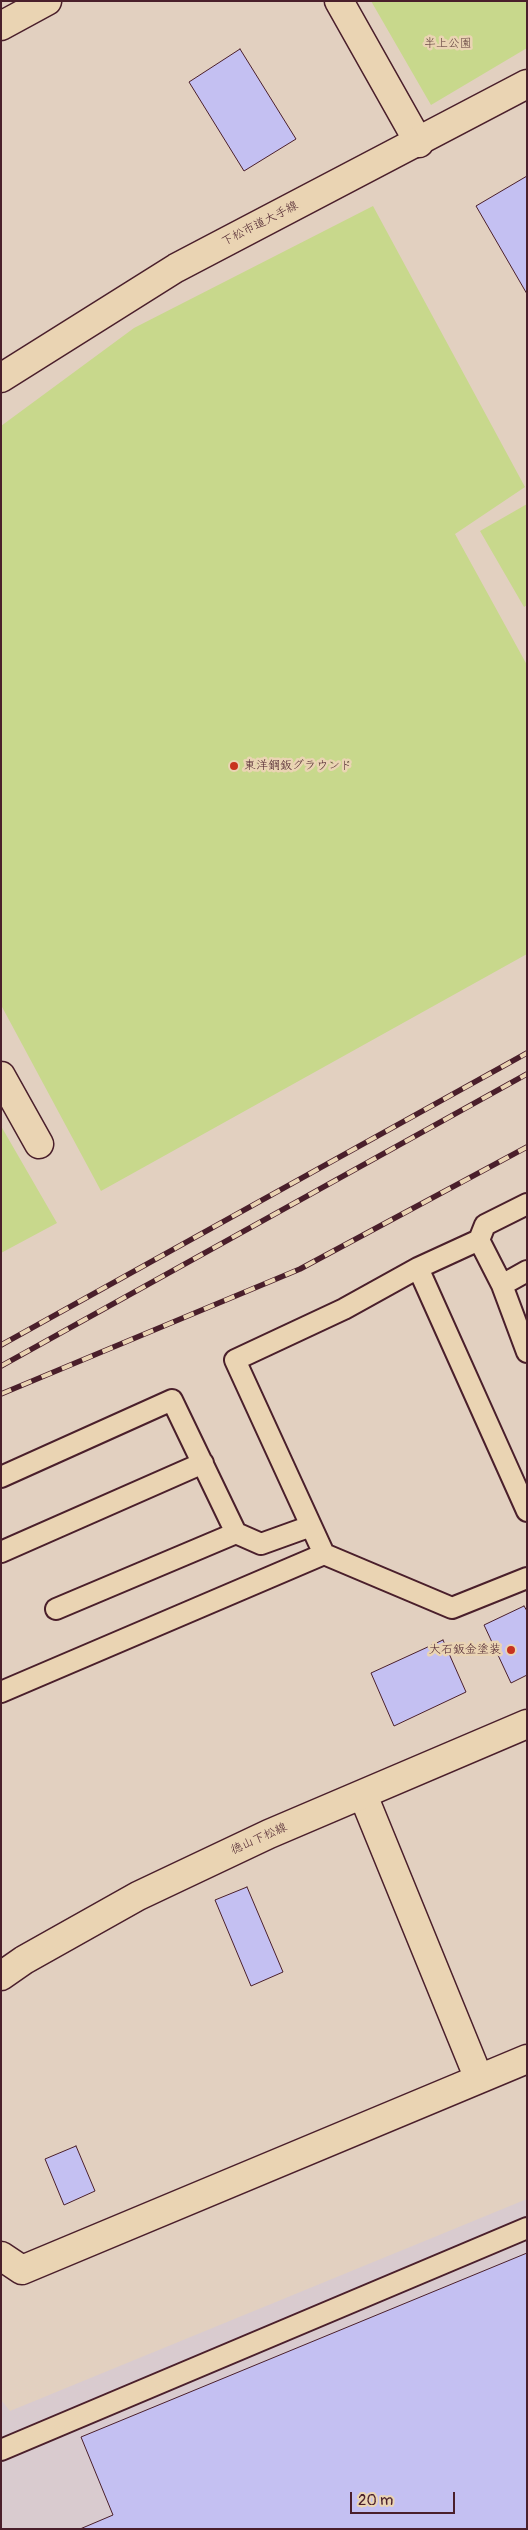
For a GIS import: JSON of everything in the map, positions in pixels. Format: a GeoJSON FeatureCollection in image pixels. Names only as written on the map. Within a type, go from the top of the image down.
{"type":"FeatureCollection","features":[{"type":"Feature","properties":{"kind":"street"},"geometry":{"type":"LineString","coordinates":[[1,26],[47,1]]}},
{"type":"Feature","properties":{"kind":"street"},"geometry":{"type":"LineString","coordinates":[[339,1],[419,143]]}},
{"type":"Feature","properties":{"kind":"street","name":"下松市道大手線"},"geometry":{"type":"LineString","coordinates":[[1,378],[176,268],[419,143],[527,84]]}},
{"type":"Feature","properties":{"kind":"street"},"geometry":{"type":"LineString","coordinates":[[1,1076],[39,1144]]}},
{"type":"Feature","properties":{"kind":"street","name":"徳山下松線"},"geometry":{"type":"LineString","coordinates":[[1,1976],[24,1960],[138,1896],[269,1834],[527,1724]]}},
{"type":"Feature","properties":{"kind":"street"},"geometry":{"type":"LineString","coordinates":[[363,1795],[479,2078]]}},
{"type":"Feature","properties":{"kind":"street"},"geometry":{"type":"LineString","coordinates":[[1,2256],[22,2270],[527,2059]]}},
{"type":"Feature","properties":{"kind":"lane"},"geometry":{"type":"LineString","coordinates":[[527,1204],[485,1225],[479,1240],[418,1268],[344,1309],[235,1360],[324,1554],[452,1608],[527,1578]]}},
{"type":"Feature","properties":{"kind":"lane"},"geometry":{"type":"LineString","coordinates":[[479,1240],[502,1285],[527,1352]]}},
{"type":"Feature","properties":{"kind":"lane"},"geometry":{"type":"LineString","coordinates":[[418,1268],[522,1486],[527,1511]]}},
{"type":"Feature","properties":{"kind":"lane"},"geometry":{"type":"LineString","coordinates":[[502,1285],[527,1271]]}},
{"type":"Feature","properties":{"kind":"lane"},"geometry":{"type":"LineString","coordinates":[[1,1477],[172,1400],[236,1534],[261,1544],[310,1526]]}},
{"type":"Feature","properties":{"kind":"lane"},"geometry":{"type":"LineString","coordinates":[[1,1552],[202,1463]]}},
{"type":"Feature","properties":{"kind":"lane"},"geometry":{"type":"LineString","coordinates":[[56,1609],[236,1534]]}},
{"type":"Feature","properties":{"kind":"lane"},"geometry":{"type":"LineString","coordinates":[[1,1692],[324,1554]]}},
{"type":"Feature","properties":{"kind":"lane"},"geometry":{"type":"LineString","coordinates":[[1,2450],[527,2228]]}},
{"type":"Feature","properties":{"kind":"shaded area"},"geometry":{"type":"Polygon","coordinates":[[[527,2199],[527,2529],[1,2529],[1,2400],[10,2411],[527,2199]]]}},
{"type":"Feature","properties":{"kind":"green space","name":"半上公園"},"geometry":{"type":"Polygon","coordinates":[[[371,1],[527,1],[527,48],[431,105],[371,1]]]}},
{"type":"Feature","properties":{"kind":"green space"},"geometry":{"type":"Polygon","coordinates":[[[373,206],[525,487],[455,534],[527,665],[527,954],[101,1191],[1,1005],[1,426],[134,328],[373,206]]]}},
{"type":"Feature","properties":{"kind":"green space"},"geometry":{"type":"Polygon","coordinates":[[[527,504],[527,605],[524,607],[480,531],[527,504]]]}},
{"type":"Feature","properties":{"kind":"green space"},"geometry":{"type":"Polygon","coordinates":[[[1,1126],[57,1223],[1,1253],[1,1126]]]}},
{"type":"Feature","properties":{"kind":"building"},"geometry":{"type":"Polygon","coordinates":[[[240,49],[296,139],[244,171],[189,82],[240,49]]]}},
{"type":"Feature","properties":{"kind":"building"},"geometry":{"type":"Polygon","coordinates":[[[527,176],[527,294],[476,206],[527,176]]]}},
{"type":"Feature","properties":{"kind":"building","name":"大石鈑金塗装"},"geometry":{"type":"Polygon","coordinates":[[[524,1606],[527,1611],[527,1675],[511,1683],[484,1625],[524,1606]]]}},
{"type":"Feature","properties":{"kind":"building"},"geometry":{"type":"Polygon","coordinates":[[[443,1640],[466,1692],[394,1726],[371,1673],[443,1640]]]}},
{"type":"Feature","properties":{"kind":"building"},"geometry":{"type":"Polygon","coordinates":[[[247,1887],[283,1972],[251,1986],[215,1900],[247,1887]]]}},
{"type":"Feature","properties":{"kind":"building"},"geometry":{"type":"Polygon","coordinates":[[[76,2146],[95,2191],[64,2205],[45,2159],[76,2146]]]}},
{"type":"Feature","properties":{"kind":"building"},"geometry":{"type":"Polygon","coordinates":[[[527,2253],[527,2529],[80,2529],[113,2515],[81,2437],[527,2253]]]}},
{"type":"Feature","properties":{"kind":"railway"},"geometry":{"type":"LineString","coordinates":[[1,1345],[527,1053]]}},
{"type":"Feature","properties":{"kind":"railway"},"geometry":{"type":"LineString","coordinates":[[1,1366],[527,1074]]}},
{"type":"Feature","properties":{"kind":"railway"},"geometry":{"type":"LineString","coordinates":[[1,1394],[300,1269],[527,1147]]}},
{"type":"Feature","properties":{"kind":"place","name":"東洋鋼鈑グラウンド"},"geometry":{"type":"Point","coordinates":[234,766]}},
{"type":"Feature","properties":{"kind":"place","name":"大石鈑金塗装"},"geometry":{"type":"Point","coordinates":[511,1650]}}]}
